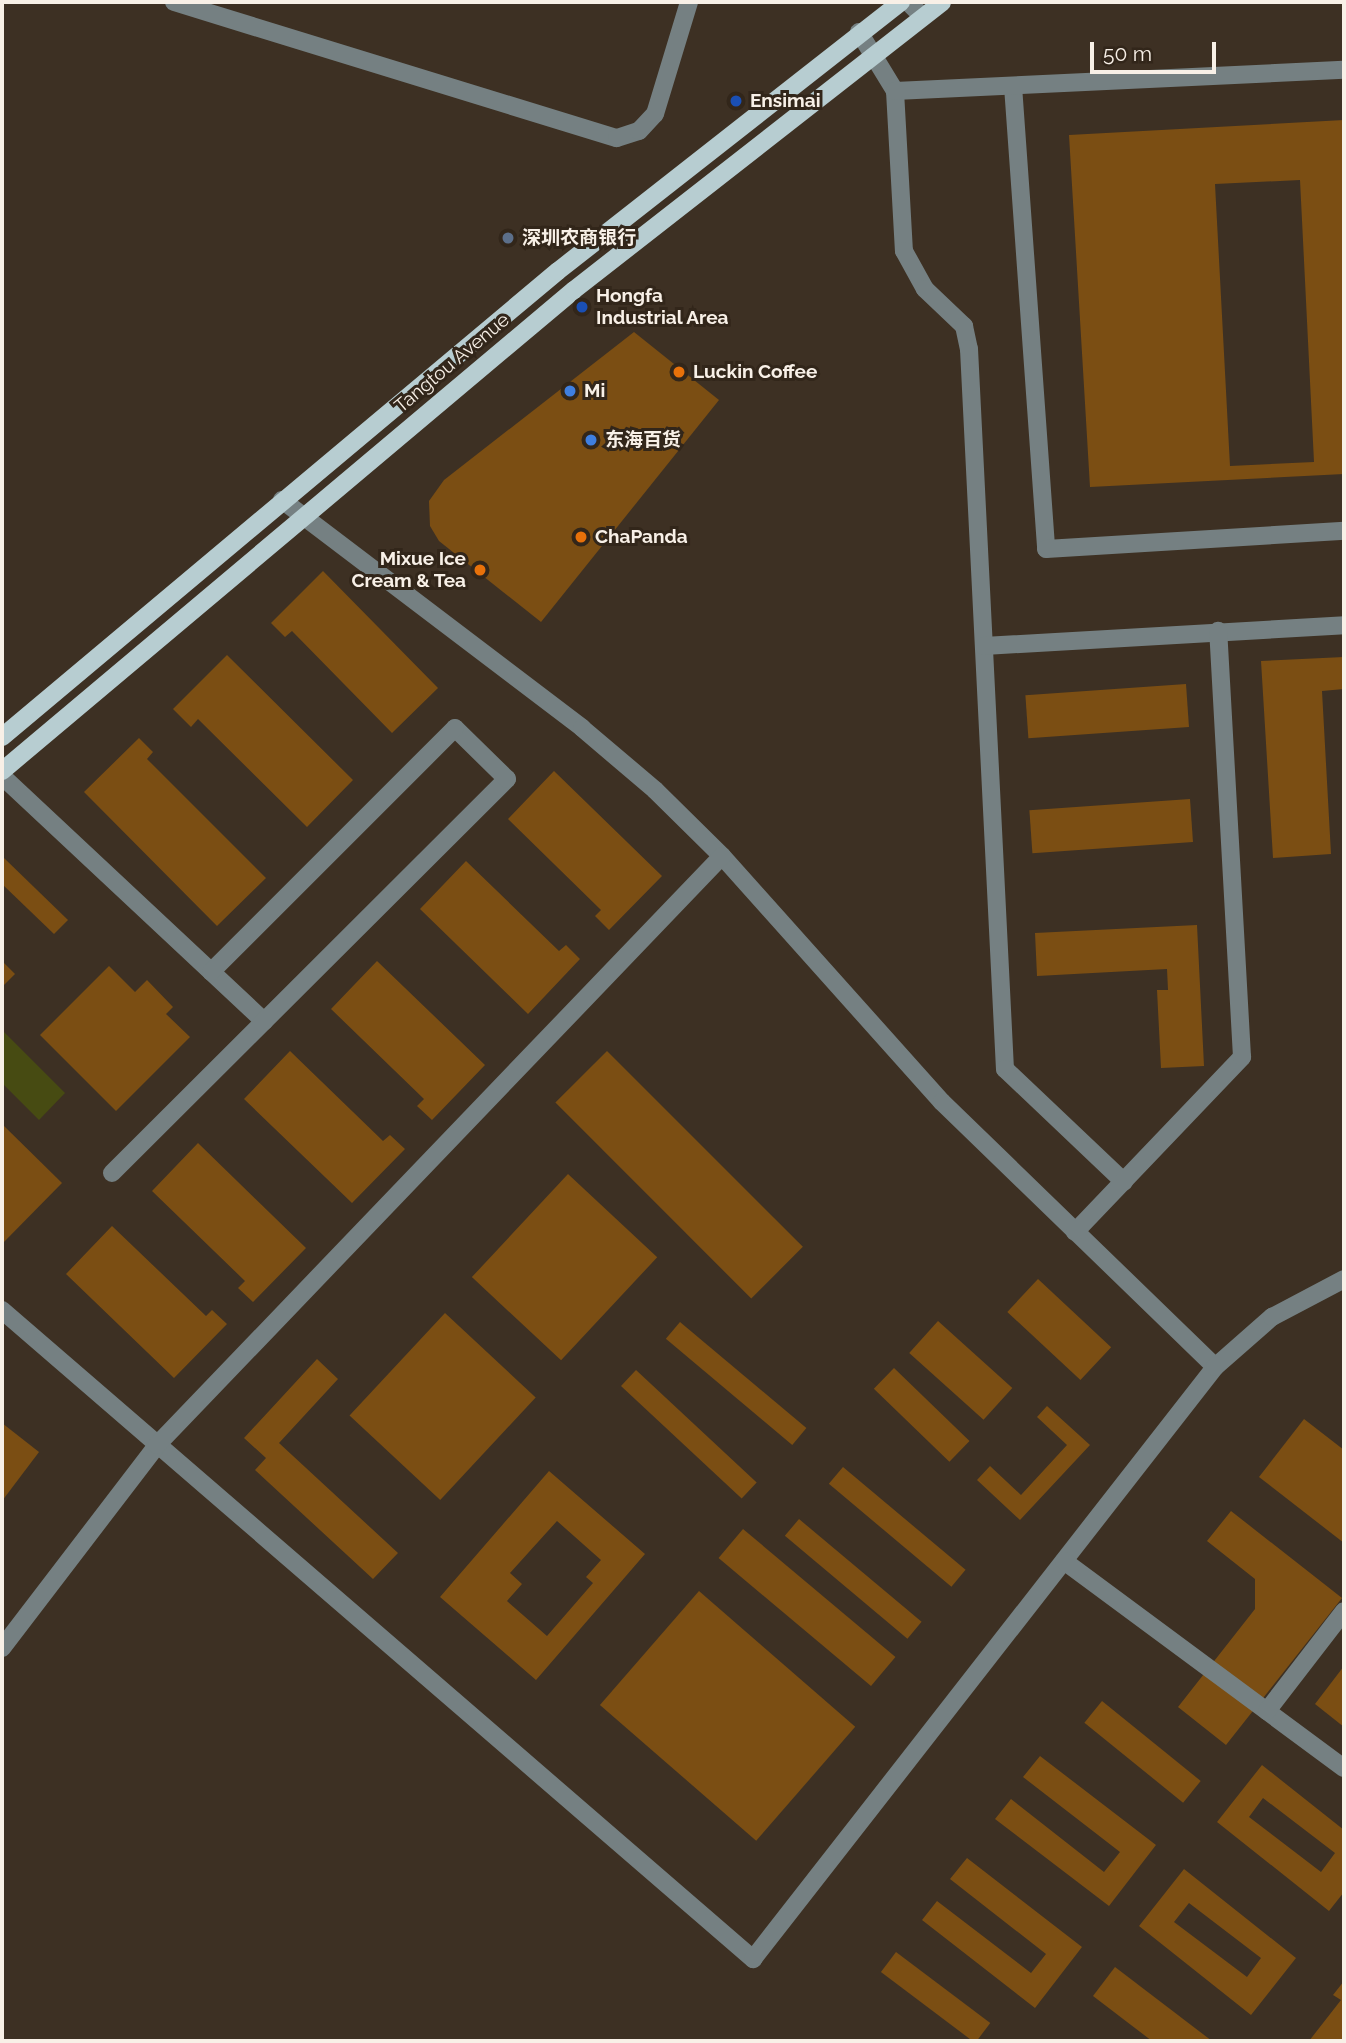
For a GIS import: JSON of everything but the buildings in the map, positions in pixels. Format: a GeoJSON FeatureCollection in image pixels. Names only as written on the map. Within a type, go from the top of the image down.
{"type":"FeatureCollection","features":[{"type":"Feature","properties":{"kind":"main road","name":"Tangtou Avenue"},"geometry":{"type":"LineString","coordinates":[[2,737],[558,271],[859,32],[901,2]]}},
{"type":"Feature","properties":{"kind":"main road","name":"Tangtou Avenue"},"geometry":{"type":"LineString","coordinates":[[2,774],[303,516],[659,220],[942,2]]}},
{"type":"Feature","properties":{"kind":"street"},"geometry":{"type":"LineString","coordinates":[[174,2],[617,138],[639,131],[655,114],[690,2]]}},
{"type":"Feature","properties":{"kind":"street"},"geometry":{"type":"LineString","coordinates":[[908,2],[923,17]]}},
{"type":"Feature","properties":{"kind":"street"},"geometry":{"type":"LineString","coordinates":[[859,32],[895,91],[904,251],[925,289],[964,326],[969,349],[1005,1069],[1124,1182]]}},
{"type":"Feature","properties":{"kind":"street"},"geometry":{"type":"LineString","coordinates":[[895,91],[1344,70]]}},
{"type":"Feature","properties":{"kind":"street"},"geometry":{"type":"LineString","coordinates":[[1013,86],[1046,549],[1344,531]]}},
{"type":"Feature","properties":{"kind":"street"},"geometry":{"type":"LineString","coordinates":[[282,500],[582,728],[722,856],[942,1101],[1215,1367]]}},
{"type":"Feature","properties":{"kind":"street"},"geometry":{"type":"LineString","coordinates":[[984,646],[1344,625]]}},
{"type":"Feature","properties":{"kind":"street"},"geometry":{"type":"LineString","coordinates":[[1075,1232],[1242,1057],[1218,631]]}},
{"type":"Feature","properties":{"kind":"street"},"geometry":{"type":"LineString","coordinates":[[112,1173],[507,779],[455,728],[211,972]]}},
{"type":"Feature","properties":{"kind":"street"},"geometry":{"type":"LineString","coordinates":[[2,774],[264,1021]]}},
{"type":"Feature","properties":{"kind":"street"},"geometry":{"type":"LineString","coordinates":[[2,1648],[157,1445],[722,856]]}},
{"type":"Feature","properties":{"kind":"street"},"geometry":{"type":"LineString","coordinates":[[2,1310],[752,1959],[1215,1367],[1272,1317],[1344,1279]]}},
{"type":"Feature","properties":{"kind":"street"},"geometry":{"type":"LineString","coordinates":[[1064,1561],[1344,1768]]}},
{"type":"Feature","properties":{"kind":"street"},"geometry":{"type":"LineString","coordinates":[[1267,1711],[1344,1611]]}},
{"type":"Feature","properties":{"kind":"green space"},"geometry":{"type":"Polygon","coordinates":[[[4,1032],[65,1093],[39,1120],[2,1083],[4,1032]]]}},
{"type":"Feature","properties":{"kind":"place","name":"Ensimai"},"geometry":{"type":"Point","coordinates":[736,101]}},
{"type":"Feature","properties":{"kind":"place","name":"深圳农商银行"},"geometry":{"type":"Point","coordinates":[508,238]}},
{"type":"Feature","properties":{"kind":"place","name":"Hongfa Industrial Area"},"geometry":{"type":"Point","coordinates":[582,307]}},
{"type":"Feature","properties":{"kind":"place","name":"Luckin Coffee"},"geometry":{"type":"Point","coordinates":[679,372]}},
{"type":"Feature","properties":{"kind":"place","name":"Mi"},"geometry":{"type":"Point","coordinates":[570,391]}},
{"type":"Feature","properties":{"kind":"place","name":"东海百货"},"geometry":{"type":"Point","coordinates":[591,440]}},
{"type":"Feature","properties":{"kind":"place","name":"ChaPanda"},"geometry":{"type":"Point","coordinates":[581,537]}},
{"type":"Feature","properties":{"kind":"place","name":"Mixue Ice Cream & Tea"},"geometry":{"type":"Point","coordinates":[480,570]}}]}
